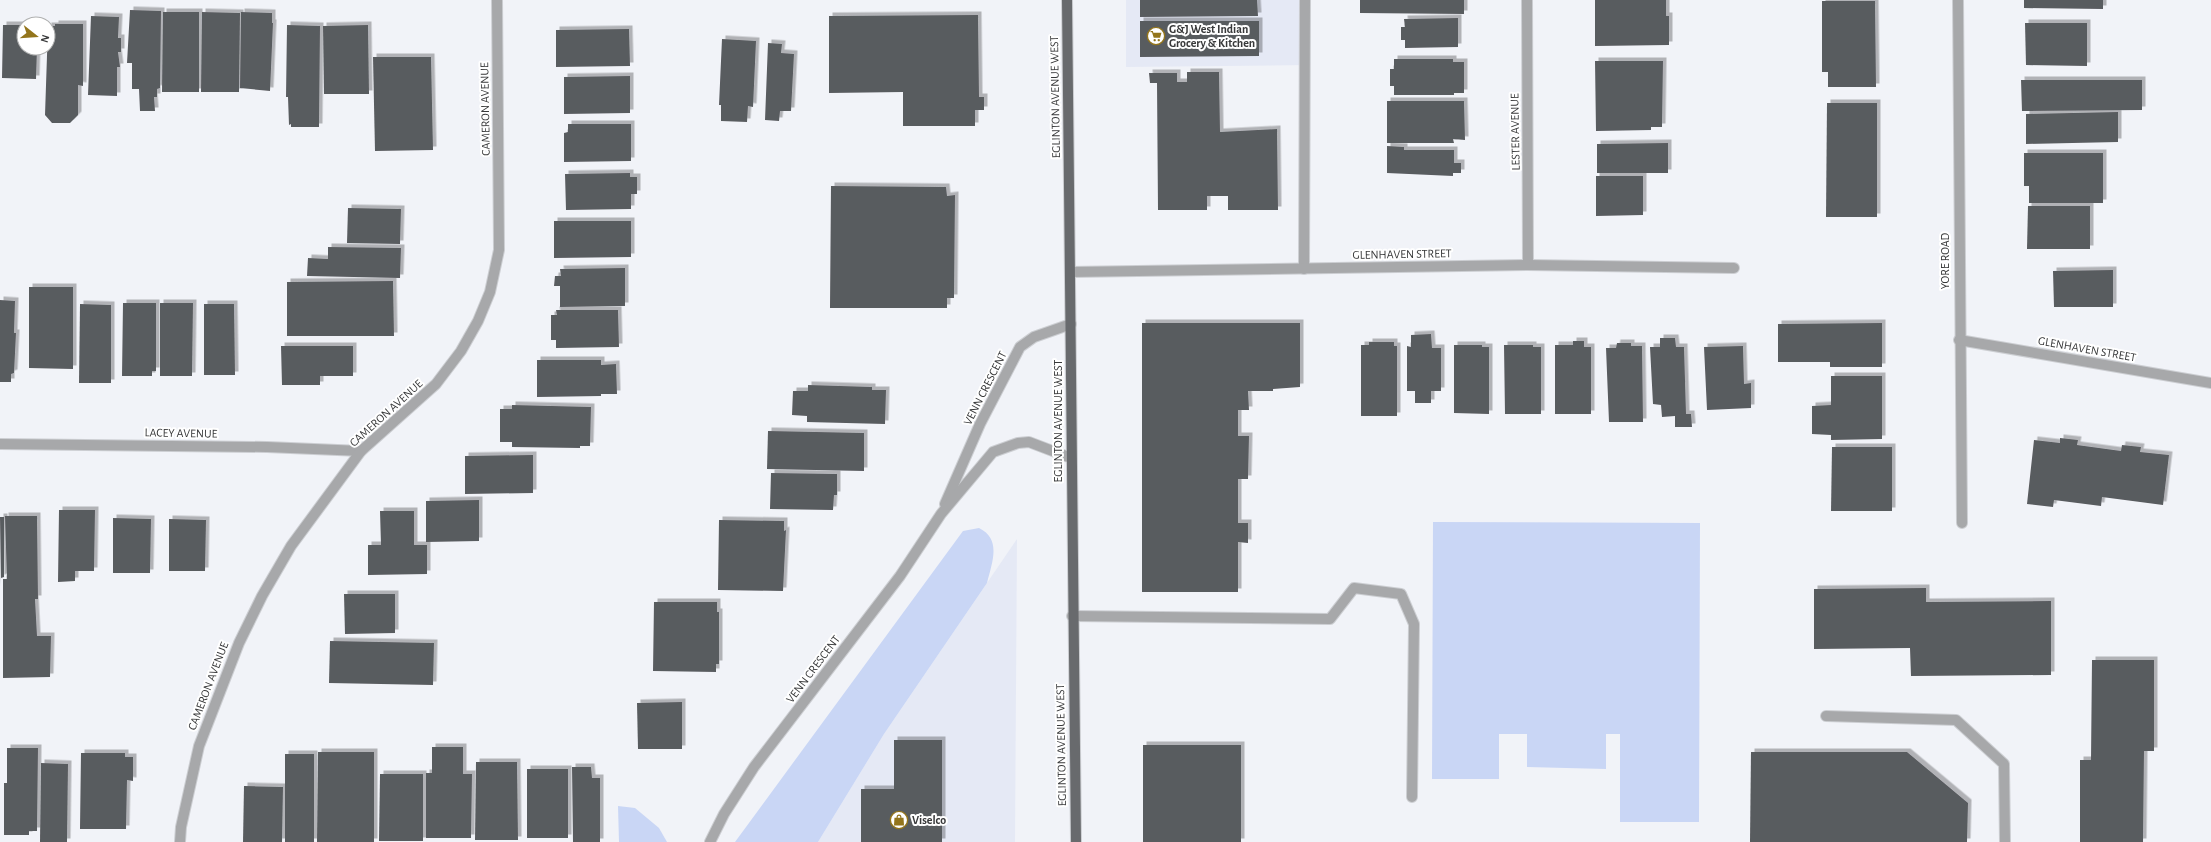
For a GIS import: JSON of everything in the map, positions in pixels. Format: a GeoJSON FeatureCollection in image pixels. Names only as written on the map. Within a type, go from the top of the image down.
{"type":"FeatureCollection","features":[{"type":"Feature","properties":{"kind":"main road","name":"EGLINTON AVENUE WEST"},"geometry":{"type":"LineString","coordinates":[[1067,0],[1071,324],[1072,616],[1076,842]]}},
{"type":"Feature","properties":{"kind":"street","name":"CAMERON AVENUE"},"geometry":{"type":"LineString","coordinates":[[180,842],[181,827],[199,746],[239,643],[262,596],[291,546],[361,451],[436,384],[465,345],[478,321],[490,292],[499,250],[497,0]]}},
{"type":"Feature","properties":{"kind":"street"},"geometry":{"type":"LineString","coordinates":[[1304,268],[1305,0]]}},
{"type":"Feature","properties":{"kind":"street","name":"LESTER AVENUE"},"geometry":{"type":"LineString","coordinates":[[1527,0],[1528,265]]}},
{"type":"Feature","properties":{"kind":"street","name":"YORE ROAD"},"geometry":{"type":"LineString","coordinates":[[1958,0],[1959,340],[1962,523]]}},
{"type":"Feature","properties":{"kind":"street","name":"GLENHAVEN STREET"},"geometry":{"type":"LineString","coordinates":[[1070,272],[1528,265],[1734,268]]}},
{"type":"Feature","properties":{"kind":"street","name":"VENN CRESCENT"},"geometry":{"type":"LineString","coordinates":[[941,514],[980,424],[1020,347],[1034,337],[1071,324]]}},
{"type":"Feature","properties":{"kind":"street","name":"GLENHAVEN STREET"},"geometry":{"type":"LineString","coordinates":[[1959,340],[2211,383]]}},
{"type":"Feature","properties":{"kind":"street","name":"VENN CRESCENT"},"geometry":{"type":"LineString","coordinates":[[710,842],[724,814],[754,767],[900,576],[941,514],[993,452],[1018,443],[1029,442],[1071,458]]}},
{"type":"Feature","properties":{"kind":"street","name":"LACEY AVENUE"},"geometry":{"type":"LineString","coordinates":[[0,444],[267,447],[361,451]]}},
{"type":"Feature","properties":{"kind":"street"},"geometry":{"type":"LineString","coordinates":[[1072,616],[1330,619],[1354,588],[1401,594],[1414,624],[1412,797]]}},
{"type":"Feature","properties":{"kind":"street"},"geometry":{"type":"LineString","coordinates":[[1826,716],[1956,720],[2004,764],[2005,842]]}},
{"type":"Feature","properties":{"kind":"shaded area"},"geometry":{"type":"Polygon","coordinates":[[[1126,0],[1307,0],[1308,65],[1126,67],[1126,0]]]}},
{"type":"Feature","properties":{"kind":"shaded area"},"geometry":{"type":"Polygon","coordinates":[[[1433,522],[1700,523],[1699,822],[1620,822],[1620,734],[1606,734],[1606,769],[1527,767],[1527,734],[1499,734],[1499,779],[1432,779],[1433,522]]]}},
{"type":"Feature","properties":{"kind":"shaded area"},"geometry":{"type":"Polygon","coordinates":[[[979,528],[991,538],[993,545],[993,560],[987,583],[884,734],[818,842],[735,842],[963,531],[979,528]]]}},
{"type":"Feature","properties":{"kind":"shaded area"},"geometry":{"type":"Polygon","coordinates":[[[1017,539],[1015,842],[818,842],[884,734],[1017,539]]]}},
{"type":"Feature","properties":{"kind":"shaded area"},"geometry":{"type":"Polygon","coordinates":[[[618,806],[635,808],[659,828],[667,842],[619,842],[618,806]]]}},
{"type":"Feature","properties":{"kind":"building"},"geometry":{"type":"Polygon","coordinates":[[[1140,0],[1257,0],[1258,16],[1140,17],[1140,0]]]}},
{"type":"Feature","properties":{"kind":"building"},"geometry":{"type":"Polygon","coordinates":[[[1360,0],[1464,0],[1464,14],[1360,13],[1360,0]]]}},
{"type":"Feature","properties":{"kind":"building"},"geometry":{"type":"Polygon","coordinates":[[[1595,0],[1666,0],[1666,16],[1669,16],[1669,45],[1595,46],[1595,0]]]}},
{"type":"Feature","properties":{"kind":"building"},"geometry":{"type":"Polygon","coordinates":[[[2024,0],[2103,0],[2103,9],[2024,8],[2024,0]]]}},
{"type":"Feature","properties":{"kind":"building"},"geometry":{"type":"Polygon","coordinates":[[[1822,1],[1875,1],[1876,87],[1828,87],[1828,72],[1822,72],[1822,1]]]}},
{"type":"Feature","properties":{"kind":"building"},"geometry":{"type":"Polygon","coordinates":[[[130,10],[161,11],[160,88],[157,89],[157,97],[154,97],[155,111],[140,111],[139,89],[132,89],[132,63],[127,63],[130,10]]]}},
{"type":"Feature","properties":{"kind":"building"},"geometry":{"type":"Polygon","coordinates":[[[163,12],[199,12],[199,92],[162,92],[163,12]]]}},
{"type":"Feature","properties":{"kind":"building"},"geometry":{"type":"Polygon","coordinates":[[[202,12],[240,13],[239,92],[201,92],[202,12]]]}},
{"type":"Feature","properties":{"kind":"building"},"geometry":{"type":"Polygon","coordinates":[[[241,12],[272,13],[273,23],[270,91],[240,88],[241,12]]]}},
{"type":"Feature","properties":{"kind":"building"},"geometry":{"type":"Polygon","coordinates":[[[978,15],[979,97],[984,97],[984,110],[975,110],[975,126],[903,126],[903,92],[829,93],[829,16],[978,15]]]}},
{"type":"Feature","properties":{"kind":"building"},"geometry":{"type":"Polygon","coordinates":[[[91,16],[119,17],[118,38],[121,38],[121,52],[118,52],[120,67],[117,67],[117,96],[88,95],[91,16]]]}},
{"type":"Feature","properties":{"kind":"building"},"geometry":{"type":"Polygon","coordinates":[[[1458,18],[1458,47],[1405,48],[1405,40],[1401,40],[1401,27],[1405,27],[1404,19],[1458,18]]]}},
{"type":"Feature","properties":{"kind":"building"},"geometry":{"type":"Polygon","coordinates":[[[1140,21],[1259,21],[1259,56],[1140,57],[1140,21]]]}},
{"type":"Feature","properties":{"kind":"building"},"geometry":{"type":"Polygon","coordinates":[[[2025,23],[2087,23],[2087,66],[2026,65],[2025,23]]]}},
{"type":"Feature","properties":{"kind":"building"},"geometry":{"type":"Polygon","coordinates":[[[56,24],[83,24],[83,86],[78,85],[78,115],[70,123],[52,123],[45,115],[47,56],[56,56],[56,24]]]}},
{"type":"Feature","properties":{"kind":"building"},"geometry":{"type":"Polygon","coordinates":[[[3,25],[16,25],[16,56],[37,56],[36,79],[2,78],[3,25]]]}},
{"type":"Feature","properties":{"kind":"building"},"geometry":{"type":"Polygon","coordinates":[[[287,25],[320,26],[319,127],[291,127],[291,124],[289,125],[288,97],[286,97],[287,25]]]}},
{"type":"Feature","properties":{"kind":"building"},"geometry":{"type":"Polygon","coordinates":[[[368,25],[369,94],[324,94],[323,26],[368,25]]]}},
{"type":"Feature","properties":{"kind":"building"},"geometry":{"type":"Polygon","coordinates":[[[629,29],[630,66],[556,67],[556,30],[629,29]]]}},
{"type":"Feature","properties":{"kind":"building"},"geometry":{"type":"Polygon","coordinates":[[[722,39],[756,41],[753,107],[748,106],[747,122],[721,121],[721,105],[719,105],[722,39]]]}},
{"type":"Feature","properties":{"kind":"building"},"geometry":{"type":"Polygon","coordinates":[[[768,43],[782,44],[781,53],[794,54],[791,111],[780,111],[779,121],[765,120],[768,43]]]}},
{"type":"Feature","properties":{"kind":"building"},"geometry":{"type":"Polygon","coordinates":[[[373,57],[431,57],[433,150],[375,151],[373,57]]]}},
{"type":"Feature","properties":{"kind":"building"},"geometry":{"type":"Polygon","coordinates":[[[1394,59],[1453,59],[1453,62],[1464,62],[1464,93],[1454,93],[1454,95],[1394,95],[1394,86],[1390,86],[1390,69],[1394,69],[1394,59]]]}},
{"type":"Feature","properties":{"kind":"building"},"geometry":{"type":"Polygon","coordinates":[[[1595,61],[1663,61],[1662,127],[1651,127],[1651,130],[1596,131],[1595,61]]]}},
{"type":"Feature","properties":{"kind":"building"},"geometry":{"type":"Polygon","coordinates":[[[1187,72],[1219,72],[1220,132],[1277,129],[1278,210],[1228,210],[1228,196],[1207,196],[1207,210],[1158,210],[1157,83],[1150,83],[1149,73],[1177,73],[1177,82],[1187,82],[1187,72]]]}},
{"type":"Feature","properties":{"kind":"building"},"geometry":{"type":"Polygon","coordinates":[[[630,76],[630,113],[564,114],[564,77],[630,76]]]}},
{"type":"Feature","properties":{"kind":"building"},"geometry":{"type":"Polygon","coordinates":[[[2021,80],[2142,80],[2142,110],[2022,111],[2021,80]]]}},
{"type":"Feature","properties":{"kind":"building"},"geometry":{"type":"Polygon","coordinates":[[[1387,101],[1464,101],[1465,140],[1453,139],[1454,143],[1387,143],[1387,101]]]}},
{"type":"Feature","properties":{"kind":"building"},"geometry":{"type":"Polygon","coordinates":[[[1827,103],[1877,103],[1877,217],[1826,217],[1827,103]]]}},
{"type":"Feature","properties":{"kind":"building"},"geometry":{"type":"Polygon","coordinates":[[[2118,112],[2118,142],[2026,144],[2026,114],[2118,112]]]}},
{"type":"Feature","properties":{"kind":"building"},"geometry":{"type":"Polygon","coordinates":[[[568,124],[631,124],[631,161],[564,162],[564,133],[568,132],[568,124]]]}},
{"type":"Feature","properties":{"kind":"building"},"geometry":{"type":"Polygon","coordinates":[[[1668,143],[1668,173],[1597,173],[1597,144],[1668,143]]]}},
{"type":"Feature","properties":{"kind":"building"},"geometry":{"type":"Polygon","coordinates":[[[1387,146],[1404,147],[1404,150],[1454,150],[1454,163],[1461,163],[1461,173],[1453,173],[1453,176],[1387,173],[1387,146]]]}},
{"type":"Feature","properties":{"kind":"building"},"geometry":{"type":"Polygon","coordinates":[[[2024,153],[2103,153],[2103,203],[2029,203],[2029,186],[2024,186],[2024,153]]]}},
{"type":"Feature","properties":{"kind":"building"},"geometry":{"type":"Polygon","coordinates":[[[630,173],[630,177],[637,177],[637,194],[631,194],[631,209],[566,210],[565,174],[630,173]]]}},
{"type":"Feature","properties":{"kind":"building"},"geometry":{"type":"Polygon","coordinates":[[[1596,176],[1643,176],[1643,215],[1596,216],[1596,176]]]}},
{"type":"Feature","properties":{"kind":"building"},"geometry":{"type":"Polygon","coordinates":[[[831,186],[946,187],[947,196],[955,195],[954,298],[947,298],[947,308],[830,308],[831,186]]]}},
{"type":"Feature","properties":{"kind":"building"},"geometry":{"type":"Polygon","coordinates":[[[2028,206],[2090,206],[2090,249],[2027,249],[2028,206]]]}},
{"type":"Feature","properties":{"kind":"building"},"geometry":{"type":"Polygon","coordinates":[[[348,208],[401,209],[400,244],[347,243],[348,208]]]}},
{"type":"Feature","properties":{"kind":"building"},"geometry":{"type":"Polygon","coordinates":[[[554,221],[631,221],[631,257],[554,258],[554,221]]]}},
{"type":"Feature","properties":{"kind":"building"},"geometry":{"type":"Polygon","coordinates":[[[328,247],[401,248],[400,278],[307,276],[308,258],[328,259],[328,247]]]}},
{"type":"Feature","properties":{"kind":"building"},"geometry":{"type":"Polygon","coordinates":[[[625,268],[625,306],[560,307],[560,286],[554,286],[555,276],[561,276],[560,269],[625,268]]]}},
{"type":"Feature","properties":{"kind":"building"},"geometry":{"type":"Polygon","coordinates":[[[2113,270],[2113,307],[2054,307],[2053,271],[2113,270]]]}},
{"type":"Feature","properties":{"kind":"building"},"geometry":{"type":"Polygon","coordinates":[[[393,281],[394,336],[287,336],[287,282],[393,281]]]}},
{"type":"Feature","properties":{"kind":"building"},"geometry":{"type":"Polygon","coordinates":[[[29,287],[73,287],[73,369],[29,368],[29,287]]]}},
{"type":"Feature","properties":{"kind":"building"},"geometry":{"type":"Polygon","coordinates":[[[0,300],[15,301],[14,333],[16,333],[14,373],[11,374],[11,382],[0,382],[0,300]]]}},
{"type":"Feature","properties":{"kind":"building"},"geometry":{"type":"Polygon","coordinates":[[[123,303],[156,303],[156,371],[152,371],[152,376],[122,376],[123,303]]]}},
{"type":"Feature","properties":{"kind":"building"},"geometry":{"type":"Polygon","coordinates":[[[160,303],[193,303],[192,376],[160,376],[160,303]]]}},
{"type":"Feature","properties":{"kind":"building"},"geometry":{"type":"Polygon","coordinates":[[[80,304],[111,305],[111,383],[79,383],[80,304]]]}},
{"type":"Feature","properties":{"kind":"building"},"geometry":{"type":"Polygon","coordinates":[[[204,304],[234,304],[235,375],[204,375],[204,304]]]}},
{"type":"Feature","properties":{"kind":"building"},"geometry":{"type":"Polygon","coordinates":[[[556,310],[618,310],[619,347],[556,348],[556,340],[551,340],[551,315],[557,315],[556,310]]]}},
{"type":"Feature","properties":{"kind":"building"},"geometry":{"type":"Polygon","coordinates":[[[1142,323],[1300,323],[1300,387],[1273,389],[1273,391],[1248,391],[1249,410],[1238,410],[1238,436],[1249,436],[1248,479],[1238,479],[1238,523],[1248,523],[1248,543],[1238,542],[1238,592],[1142,592],[1142,323]]]}},
{"type":"Feature","properties":{"kind":"building"},"geometry":{"type":"Polygon","coordinates":[[[1882,323],[1882,367],[1830,367],[1830,362],[1778,362],[1778,324],[1882,323]]]}},
{"type":"Feature","properties":{"kind":"building"},"geometry":{"type":"Polygon","coordinates":[[[1431,334],[1432,348],[1441,348],[1441,391],[1431,391],[1431,403],[1415,403],[1415,391],[1407,391],[1407,346],[1411,347],[1411,335],[1431,334]]]}},
{"type":"Feature","properties":{"kind":"building"},"geometry":{"type":"Polygon","coordinates":[[[1660,338],[1675,338],[1676,347],[1684,347],[1686,414],[1691,414],[1692,427],[1675,427],[1675,416],[1662,417],[1661,405],[1653,404],[1650,347],[1660,347],[1660,338]]]}},
{"type":"Feature","properties":{"kind":"building"},"geometry":{"type":"Polygon","coordinates":[[[1573,341],[1584,341],[1584,347],[1591,347],[1591,414],[1555,414],[1555,345],[1573,345],[1573,341]]]}},
{"type":"Feature","properties":{"kind":"building"},"geometry":{"type":"Polygon","coordinates":[[[1369,342],[1394,342],[1394,346],[1397,346],[1397,416],[1361,416],[1361,345],[1369,345],[1369,342]]]}},
{"type":"Feature","properties":{"kind":"building"},"geometry":{"type":"Polygon","coordinates":[[[1617,343],[1631,343],[1631,346],[1642,346],[1643,422],[1609,422],[1606,348],[1616,348],[1617,343]]]}},
{"type":"Feature","properties":{"kind":"building"},"geometry":{"type":"Polygon","coordinates":[[[1454,345],[1482,345],[1482,347],[1489,347],[1489,414],[1454,413],[1454,345]]]}},
{"type":"Feature","properties":{"kind":"building"},"geometry":{"type":"Polygon","coordinates":[[[1504,345],[1533,345],[1533,347],[1541,347],[1541,414],[1505,414],[1504,345]]]}},
{"type":"Feature","properties":{"kind":"building"},"geometry":{"type":"Polygon","coordinates":[[[281,346],[353,346],[353,376],[320,376],[320,385],[282,385],[281,346]]]}},
{"type":"Feature","properties":{"kind":"building"},"geometry":{"type":"Polygon","coordinates":[[[1743,346],[1744,384],[1751,383],[1751,408],[1707,410],[1704,347],[1743,346]]]}},
{"type":"Feature","properties":{"kind":"building"},"geometry":{"type":"Polygon","coordinates":[[[537,360],[601,360],[601,365],[616,364],[617,394],[601,394],[601,396],[537,397],[537,360]]]}},
{"type":"Feature","properties":{"kind":"building"},"geometry":{"type":"Polygon","coordinates":[[[1831,376],[1882,376],[1882,439],[1831,440],[1831,435],[1812,434],[1812,406],[1831,405],[1831,376]]]}},
{"type":"Feature","properties":{"kind":"building"},"geometry":{"type":"Polygon","coordinates":[[[808,385],[872,387],[872,390],[886,390],[885,424],[807,422],[807,416],[792,415],[793,391],[808,391],[808,385]]]}},
{"type":"Feature","properties":{"kind":"building"},"geometry":{"type":"Polygon","coordinates":[[[512,405],[591,407],[590,446],[580,446],[580,448],[512,447],[512,442],[500,442],[500,409],[512,409],[512,405]]]}},
{"type":"Feature","properties":{"kind":"building"},"geometry":{"type":"Polygon","coordinates":[[[768,431],[864,433],[864,471],[767,469],[768,431]]]}},
{"type":"Feature","properties":{"kind":"building"},"geometry":{"type":"Polygon","coordinates":[[[2060,438],[2078,440],[2077,445],[2121,451],[2122,445],[2141,447],[2140,452],[2169,455],[2163,505],[2102,497],[2101,506],[2054,500],[2053,507],[2027,504],[2034,440],[2060,443],[2060,438]]]}},
{"type":"Feature","properties":{"kind":"building"},"geometry":{"type":"Polygon","coordinates":[[[1832,447],[1892,447],[1892,511],[1831,511],[1832,447]]]}},
{"type":"Feature","properties":{"kind":"building"},"geometry":{"type":"Polygon","coordinates":[[[533,455],[533,493],[465,494],[465,456],[533,455]]]}},
{"type":"Feature","properties":{"kind":"building"},"geometry":{"type":"Polygon","coordinates":[[[771,473],[837,474],[837,495],[834,495],[833,510],[770,509],[771,473]]]}},
{"type":"Feature","properties":{"kind":"building"},"geometry":{"type":"Polygon","coordinates":[[[479,500],[479,541],[426,542],[426,501],[479,500]]]}},
{"type":"Feature","properties":{"kind":"building"},"geometry":{"type":"Polygon","coordinates":[[[59,510],[95,510],[94,571],[75,571],[75,581],[58,582],[59,510]]]}},
{"type":"Feature","properties":{"kind":"building"},"geometry":{"type":"Polygon","coordinates":[[[380,511],[414,511],[414,545],[427,545],[427,574],[368,575],[368,545],[381,545],[380,511]]]}},
{"type":"Feature","properties":{"kind":"building"},"geometry":{"type":"Polygon","coordinates":[[[5,516],[37,516],[38,599],[35,599],[37,636],[51,636],[50,677],[3,678],[3,579],[7,579],[5,516]]]}},
{"type":"Feature","properties":{"kind":"building"},"geometry":{"type":"Polygon","coordinates":[[[0,517],[4,517],[4,577],[1,578],[1,586],[0,517]]]}},
{"type":"Feature","properties":{"kind":"building"},"geometry":{"type":"Polygon","coordinates":[[[113,518],[151,519],[150,573],[113,573],[113,518]]]}},
{"type":"Feature","properties":{"kind":"building"},"geometry":{"type":"Polygon","coordinates":[[[169,519],[206,520],[205,571],[169,571],[169,519]]]}},
{"type":"Feature","properties":{"kind":"building"},"geometry":{"type":"Polygon","coordinates":[[[719,520],[784,521],[784,531],[786,530],[783,591],[718,590],[719,520]]]}},
{"type":"Feature","properties":{"kind":"building"},"geometry":{"type":"Polygon","coordinates":[[[1926,588],[1926,602],[2051,601],[2051,675],[1911,676],[1910,648],[1814,649],[1814,589],[1926,588]]]}},
{"type":"Feature","properties":{"kind":"building"},"geometry":{"type":"Polygon","coordinates":[[[344,594],[395,594],[395,633],[345,634],[344,594]]]}},
{"type":"Feature","properties":{"kind":"building"},"geometry":{"type":"Polygon","coordinates":[[[654,602],[717,602],[717,612],[719,612],[719,664],[716,664],[716,672],[653,671],[654,602]]]}},
{"type":"Feature","properties":{"kind":"building"},"geometry":{"type":"Polygon","coordinates":[[[330,641],[434,643],[433,685],[329,683],[330,641]]]}},
{"type":"Feature","properties":{"kind":"building"},"geometry":{"type":"Polygon","coordinates":[[[2092,660],[2154,660],[2154,751],[2144,751],[2143,842],[2080,842],[2080,760],[2091,760],[2092,660]]]}},
{"type":"Feature","properties":{"kind":"building"},"geometry":{"type":"Polygon","coordinates":[[[682,702],[682,749],[638,749],[637,703],[682,702]]]}},
{"type":"Feature","properties":{"kind":"building"},"geometry":{"type":"Polygon","coordinates":[[[894,740],[942,740],[942,842],[861,842],[861,789],[894,789],[894,740]]]}},
{"type":"Feature","properties":{"kind":"building"},"geometry":{"type":"Polygon","coordinates":[[[1143,745],[1241,745],[1241,842],[1143,842],[1143,745]]]}},
{"type":"Feature","properties":{"kind":"building"},"geometry":{"type":"Polygon","coordinates":[[[432,747],[463,747],[463,774],[472,774],[471,838],[426,838],[426,773],[432,773],[432,747]]]}},
{"type":"Feature","properties":{"kind":"building"},"geometry":{"type":"Polygon","coordinates":[[[7,748],[38,748],[37,831],[29,831],[29,835],[4,835],[4,783],[7,783],[7,748]]]}},
{"type":"Feature","properties":{"kind":"building"},"geometry":{"type":"Polygon","coordinates":[[[318,752],[374,752],[374,842],[317,842],[318,752]]]}},
{"type":"Feature","properties":{"kind":"building"},"geometry":{"type":"Polygon","coordinates":[[[1751,752],[1907,752],[1968,803],[1967,842],[1750,842],[1751,752]]]}},
{"type":"Feature","properties":{"kind":"building"},"geometry":{"type":"Polygon","coordinates":[[[81,753],[125,753],[125,757],[133,757],[133,781],[127,780],[126,829],[80,829],[81,753]]]}},
{"type":"Feature","properties":{"kind":"building"},"geometry":{"type":"Polygon","coordinates":[[[285,754],[314,754],[314,842],[285,842],[285,754]]]}},
{"type":"Feature","properties":{"kind":"building"},"geometry":{"type":"Polygon","coordinates":[[[476,762],[517,762],[518,840],[475,840],[476,762]]]}},
{"type":"Feature","properties":{"kind":"building"},"geometry":{"type":"Polygon","coordinates":[[[41,763],[68,764],[67,842],[40,842],[41,763]]]}},
{"type":"Feature","properties":{"kind":"building"},"geometry":{"type":"Polygon","coordinates":[[[572,767],[591,767],[592,778],[600,778],[600,842],[573,842],[572,767]]]}},
{"type":"Feature","properties":{"kind":"building"},"geometry":{"type":"Polygon","coordinates":[[[527,769],[568,769],[568,838],[527,838],[527,769]]]}},
{"type":"Feature","properties":{"kind":"building"},"geometry":{"type":"Polygon","coordinates":[[[380,774],[423,774],[423,841],[379,841],[380,774]]]}},
{"type":"Feature","properties":{"kind":"building"},"geometry":{"type":"Polygon","coordinates":[[[244,786],[283,787],[282,842],[243,842],[244,786]]]}},
{"type":"Feature","properties":{"kind":"place","name":"G&J West Indian Grocery & Kitchen"},"geometry":{"type":"Point","coordinates":[1156,36]}},
{"type":"Feature","properties":{"kind":"place","name":"Viselco"},"geometry":{"type":"Point","coordinates":[899,820]}}]}
